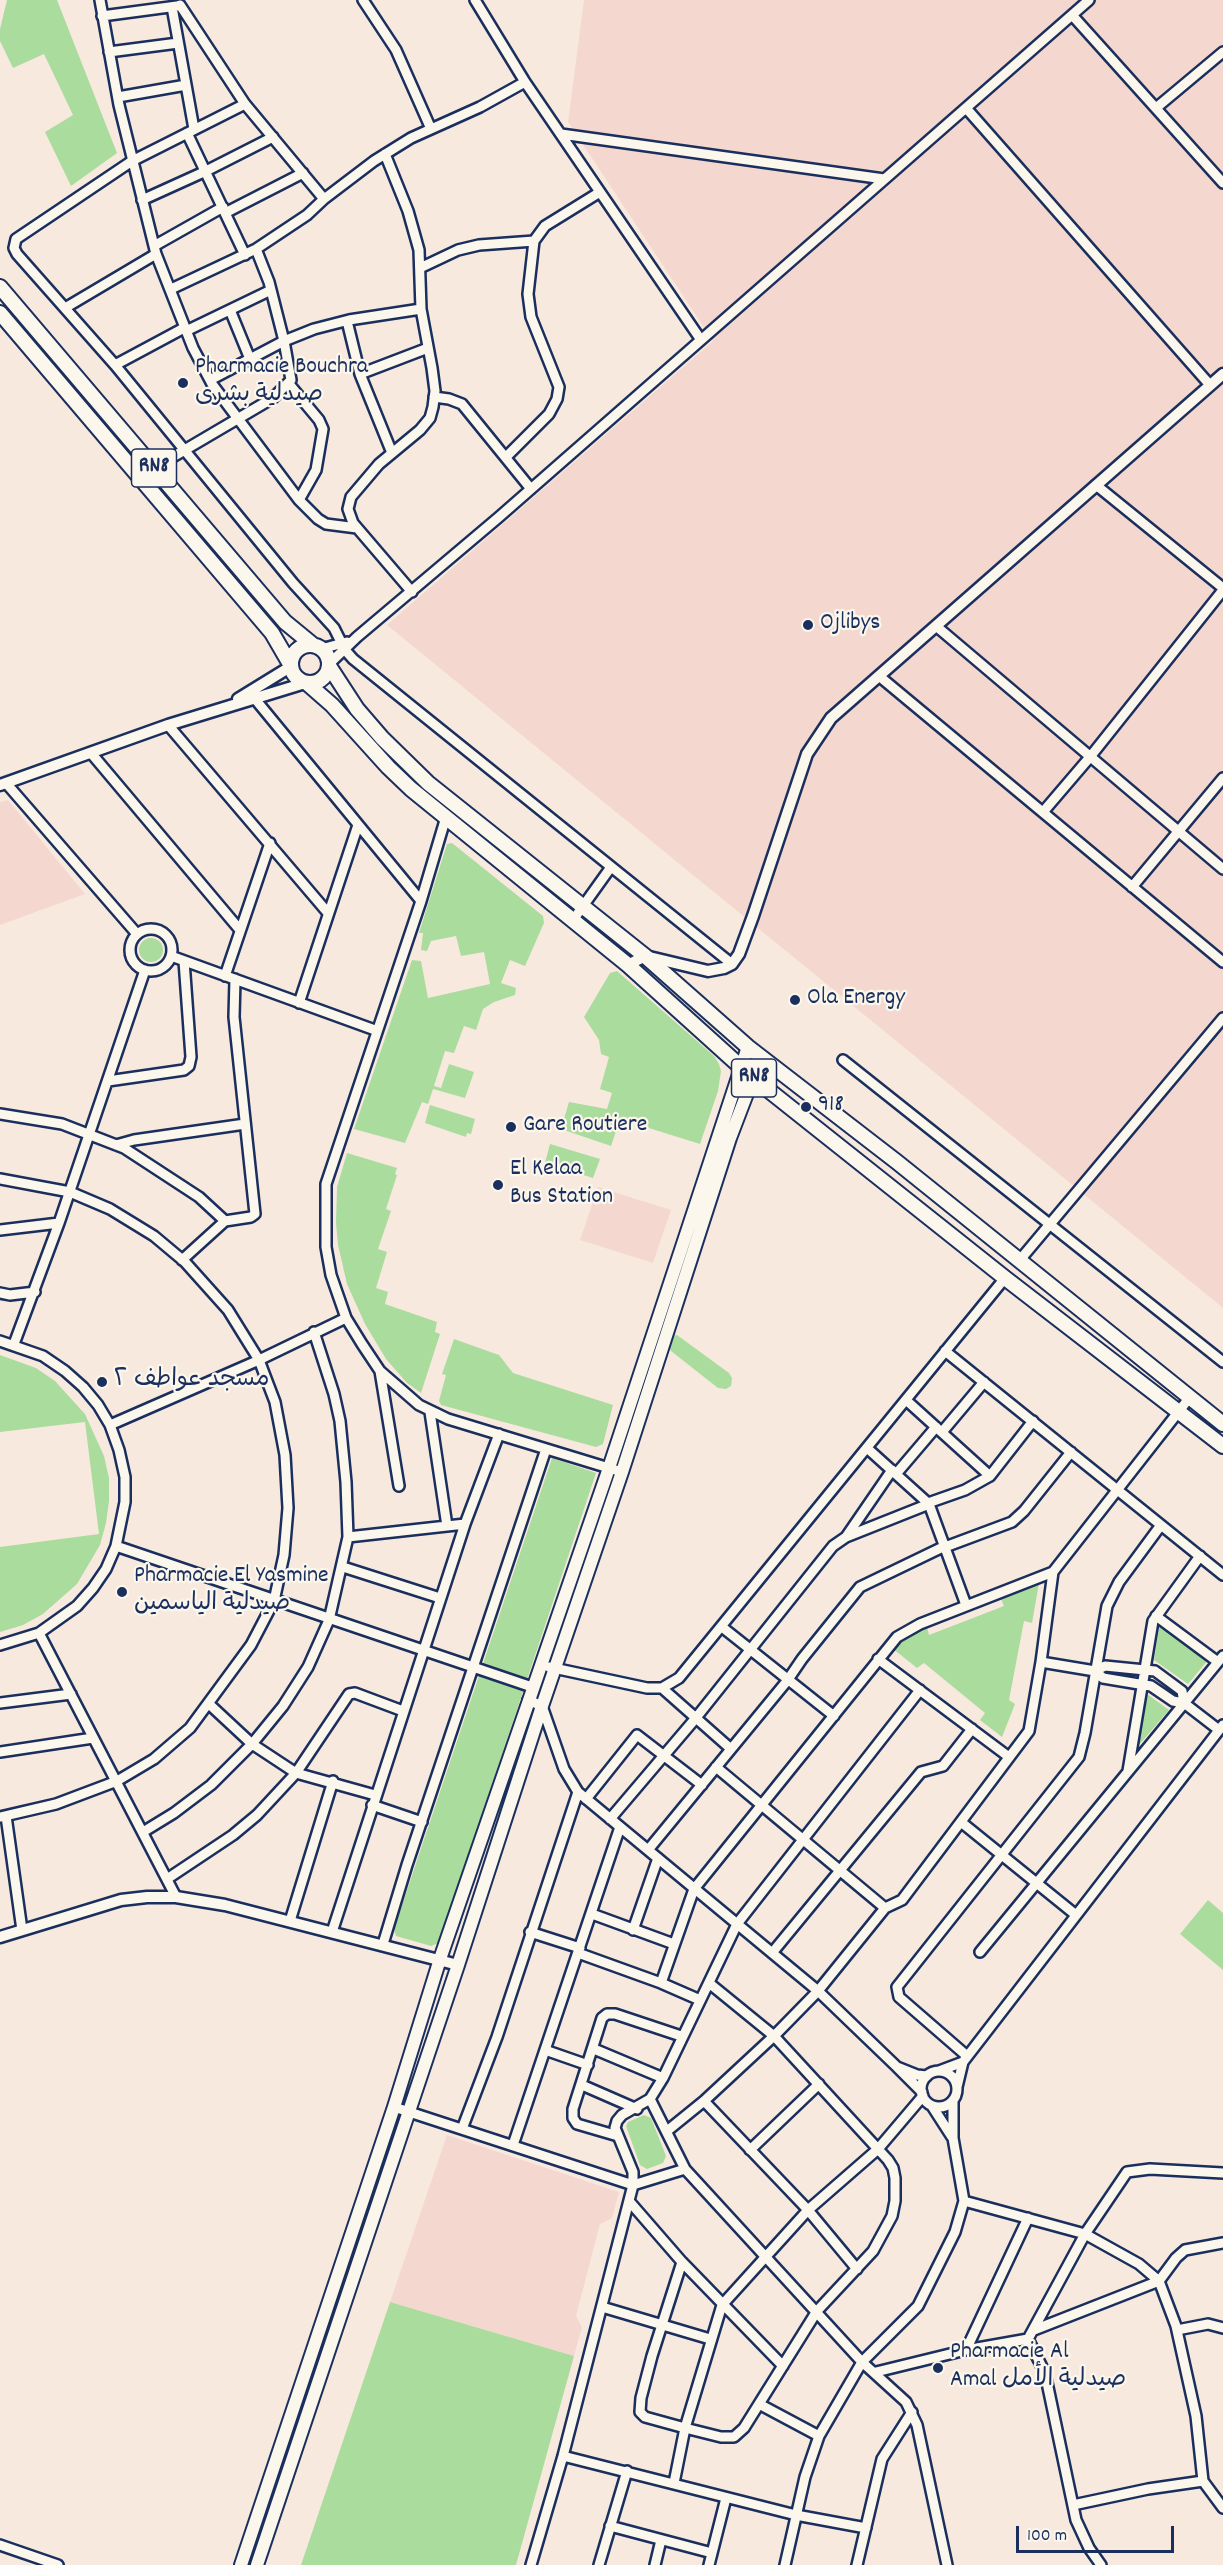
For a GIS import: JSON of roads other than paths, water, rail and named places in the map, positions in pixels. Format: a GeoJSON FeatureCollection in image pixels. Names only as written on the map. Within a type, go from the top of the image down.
{"type":"FeatureCollection","features":[{"type":"Feature","properties":{"kind":"main road","name":"RN8"},"geometry":{"type":"LineString","coordinates":[[0,287],[285,622],[326,653],[329,665],[346,694],[382,738],[429,783],[645,957],[748,1047],[1223,1424]]}},
{"type":"Feature","properties":{"kind":"main road","name":"RN8"},"geometry":{"type":"LineString","coordinates":[[0,314],[272,633],[294,676],[307,683],[332,705],[388,767],[628,965],[752,1077],[1005,1278],[1223,1446]]}},
{"type":"Feature","properties":{"kind":"main road"},"geometry":{"type":"LineString","coordinates":[[272,633],[285,622]]}},
{"type":"Feature","properties":{"kind":"main road"},"geometry":{"type":"LineString","coordinates":[[290,665],[298,648],[317,647]]}},
{"type":"Feature","properties":{"kind":"main road"},"geometry":{"type":"LineString","coordinates":[[307,683],[323,678],[329,665]]}},
{"type":"Feature","properties":{"kind":"main road"},"geometry":{"type":"LineString","coordinates":[[332,705],[346,694]]}},
{"type":"Feature","properties":{"kind":"main road"},"geometry":{"type":"LineString","coordinates":[[241,2565],[394,2107],[440,1959],[609,1468],[748,1047]]}},
{"type":"Feature","properties":{"kind":"main road"},"geometry":{"type":"LineString","coordinates":[[257,2565],[458,1965],[554,1669],[622,1472],[752,1077],[761,1057]]}},
{"type":"Feature","properties":{"kind":"main road"},"geometry":{"type":"LineString","coordinates":[[277,2457],[291,2463]]}},
{"type":"Feature","properties":{"kind":"street"},"geometry":{"type":"LineString","coordinates":[[100,0],[118,97],[142,200],[155,250],[185,329],[210,380],[299,500],[326,524],[357,528]]}},
{"type":"Feature","properties":{"kind":"street"},"geometry":{"type":"LineString","coordinates":[[363,0],[396,50],[431,129]]}},
{"type":"Feature","properties":{"kind":"street"},"geometry":{"type":"LineString","coordinates":[[476,0],[525,82],[701,340]]}},
{"type":"Feature","properties":{"kind":"street"},"geometry":{"type":"LineString","coordinates":[[329,665],[344,647],[412,592],[531,489],[1089,0]]}},
{"type":"Feature","properties":{"kind":"street"},"geometry":{"type":"LineString","coordinates":[[102,16],[179,3]]}},
{"type":"Feature","properties":{"kind":"street"},"geometry":{"type":"LineString","coordinates":[[179,3],[178,43],[191,131],[206,171],[245,255]]}},
{"type":"Feature","properties":{"kind":"street"},"geometry":{"type":"LineString","coordinates":[[179,3],[245,104],[324,199]]}},
{"type":"Feature","properties":{"kind":"street"},"geometry":{"type":"LineString","coordinates":[[1072,15],[1223,183]]}},
{"type":"Feature","properties":{"kind":"street"},"geometry":{"type":"LineString","coordinates":[[109,52],[178,43]]}},
{"type":"Feature","properties":{"kind":"street"},"geometry":{"type":"LineString","coordinates":[[1156,108],[1223,52]]}},
{"type":"Feature","properties":{"kind":"street"},"geometry":{"type":"LineString","coordinates":[[171,289],[256,249],[307,215],[324,199],[385,154],[525,82]]}},
{"type":"Feature","properties":{"kind":"street"},"geometry":{"type":"LineString","coordinates":[[118,97],[186,85]]}},
{"type":"Feature","properties":{"kind":"street"},"geometry":{"type":"LineString","coordinates":[[245,104],[132,161],[14,242],[17,254],[186,450],[293,583],[334,628],[344,647],[400,699],[732,964]]}},
{"type":"Feature","properties":{"kind":"street"},"geometry":{"type":"LineString","coordinates":[[966,108],[1210,385]]}},
{"type":"Feature","properties":{"kind":"street"},"geometry":{"type":"LineString","coordinates":[[561,134],[884,179]]}},
{"type":"Feature","properties":{"kind":"street"},"geometry":{"type":"LineString","coordinates":[[142,200],[206,171],[273,136]]}},
{"type":"Feature","properties":{"kind":"street"},"geometry":{"type":"LineString","coordinates":[[385,154],[415,233],[420,268],[421,309],[432,368],[434,397],[430,418],[420,430],[379,464],[351,497],[348,509],[357,528],[412,592]]}},
{"type":"Feature","properties":{"kind":"street"},"geometry":{"type":"LineString","coordinates":[[65,308],[155,250],[224,210],[303,173]]}},
{"type":"Feature","properties":{"kind":"street"},"geometry":{"type":"LineString","coordinates":[[506,457],[549,414],[557,399],[559,387],[531,317],[528,294],[534,241],[545,226],[600,192]]}},
{"type":"Feature","properties":{"kind":"street"},"geometry":{"type":"LineString","coordinates":[[420,268],[458,250],[479,244],[534,241]]}},
{"type":"Feature","properties":{"kind":"street"},"geometry":{"type":"LineString","coordinates":[[140,479],[154,468],[273,398],[289,384],[291,371],[284,341],[271,290],[256,249]]}},
{"type":"Feature","properties":{"kind":"street"},"geometry":{"type":"LineString","coordinates":[[115,365],[185,329],[271,290]]}},
{"type":"Feature","properties":{"kind":"street"},"geometry":{"type":"LineString","coordinates":[[210,380],[284,341],[314,329],[347,321],[421,309]]}},
{"type":"Feature","properties":{"kind":"street"},"geometry":{"type":"LineString","coordinates":[[230,310],[250,359]]}},
{"type":"Feature","properties":{"kind":"street"},"geometry":{"type":"LineString","coordinates":[[347,321],[360,374],[392,453]]}},
{"type":"Feature","properties":{"kind":"street"},"geometry":{"type":"LineString","coordinates":[[360,374],[428,348]]}},
{"type":"Feature","properties":{"kind":"street"},"geometry":{"type":"LineString","coordinates":[[628,965],[645,957],[708,970],[724,968],[732,964],[739,954],[749,927],[807,754],[831,718],[1223,374]]}},
{"type":"Feature","properties":{"kind":"street"},"geometry":{"type":"LineString","coordinates":[[289,384],[320,420],[322,429],[316,470],[299,500]]}},
{"type":"Feature","properties":{"kind":"street"},"geometry":{"type":"LineString","coordinates":[[434,397],[462,404],[531,489]]}},
{"type":"Feature","properties":{"kind":"street"},"geometry":{"type":"LineString","coordinates":[[1042,812],[1090,757],[1223,589],[1096,485]]}},
{"type":"Feature","properties":{"kind":"street"},"geometry":{"type":"LineString","coordinates":[[936,626],[1223,869]]}},
{"type":"Feature","properties":{"kind":"street"},"geometry":{"type":"LineString","coordinates":[[317,647],[344,647]]}},
{"type":"Feature","properties":{"kind":"street"},"geometry":{"type":"LineString","coordinates":[[222,708],[257,689],[290,665]]}},
{"type":"Feature","properties":{"kind":"street"},"geometry":{"type":"LineString","coordinates":[[879,676],[1223,962]]}},
{"type":"Feature","properties":{"kind":"street"},"geometry":{"type":"LineString","coordinates":[[137,934],[3,784],[168,725],[307,683]]}},
{"type":"Feature","properties":{"kind":"street"},"geometry":{"type":"LineString","coordinates":[[255,699],[421,901]]}},
{"type":"Feature","properties":{"kind":"street"},"geometry":{"type":"LineString","coordinates":[[168,725],[328,913]]}},
{"type":"Feature","properties":{"kind":"street"},"geometry":{"type":"LineString","coordinates":[[91,753],[240,930]]}},
{"type":"Feature","properties":{"kind":"street"},"geometry":{"type":"LineString","coordinates":[[1132,887],[1223,778]]}},
{"type":"Feature","properties":{"kind":"street"},"geometry":{"type":"LineString","coordinates":[[446,817],[421,901],[375,1030],[326,1184],[326,1247],[331,1275],[346,1318],[380,1371],[402,1392],[430,1412],[622,1472]]}},
{"type":"Feature","properties":{"kind":"street"},"geometry":{"type":"LineString","coordinates":[[299,1003],[358,825]]}},
{"type":"Feature","properties":{"kind":"street"},"geometry":{"type":"LineString","coordinates":[[225,976],[270,843]]}},
{"type":"Feature","properties":{"kind":"street"},"geometry":{"type":"LineString","coordinates":[[573,920],[611,867]]}},
{"type":"Feature","properties":{"kind":"street"},"geometry":{"type":"LineString","coordinates":[[149,929],[162,933],[170,943],[171,956],[168,962],[158,970],[145,970],[135,963],[130,951],[133,939],[137,934],[149,929]]}},
{"type":"Feature","properties":{"kind":"street"},"geometry":{"type":"LineString","coordinates":[[171,956],[375,1030]]}},
{"type":"Feature","properties":{"kind":"street"},"geometry":{"type":"LineString","coordinates":[[108,1081],[184,1070],[189,1066],[191,1057],[184,961]]}},
{"type":"Feature","properties":{"kind":"street"},"geometry":{"type":"LineString","coordinates":[[14,1344],[35,1292],[145,970]]}},
{"type":"Feature","properties":{"kind":"street"},"geometry":{"type":"LineString","coordinates":[[182,1260],[225,1221],[251,1217],[255,1214],[234,1017],[235,979]]}},
{"type":"Feature","properties":{"kind":"street"},"geometry":{"type":"LineString","coordinates":[[1019,1261],[1223,1018]]}},
{"type":"Feature","properties":{"kind":"street"},"geometry":{"type":"LineString","coordinates":[[843,1060],[1223,1362]]}},
{"type":"Feature","properties":{"kind":"street"},"geometry":{"type":"LineString","coordinates":[[0,1114],[62,1124],[116,1145],[199,1197],[225,1221]]}},
{"type":"Feature","properties":{"kind":"street"},"geometry":{"type":"LineString","coordinates":[[116,1145],[134,1140],[245,1124]]}},
{"type":"Feature","properties":{"kind":"street"},"geometry":{"type":"LineString","coordinates":[[0,1179],[70,1192],[110,1209],[154,1236],[182,1260],[228,1311],[258,1360],[275,1402],[285,1455],[288,1508],[284,1555],[274,1601],[251,1645],[190,1728],[154,1759],[117,1781],[56,1804],[3,1816],[22,1930]]}},
{"type":"Feature","properties":{"kind":"street"},"geometry":{"type":"LineString","coordinates":[[0,1230],[59,1223]]}},
{"type":"Feature","properties":{"kind":"street"},"geometry":{"type":"LineString","coordinates":[[541,1663],[554,1669],[647,1688],[662,1688],[679,1678],[1005,1278]]}},
{"type":"Feature","properties":{"kind":"street"},"geometry":{"type":"LineString","coordinates":[[0,1293],[10,1295],[35,1292]]}},
{"type":"Feature","properties":{"kind":"street"},"geometry":{"type":"LineString","coordinates":[[110,1425],[258,1360],[346,1318]]}},
{"type":"Feature","properties":{"kind":"street"},"geometry":{"type":"LineString","coordinates":[[143,1832],[174,1813],[211,1785],[252,1744],[283,1706],[308,1667],[329,1620],[343,1567],[348,1537],[346,1482],[340,1421],[334,1394],[314,1332]]}},
{"type":"Feature","properties":{"kind":"street"},"geometry":{"type":"LineString","coordinates":[[0,1341],[43,1356],[83,1387],[110,1425],[125,1477],[125,1502],[116,1546],[106,1569],[93,1588],[77,1606],[39,1633],[0,1645]]}},
{"type":"Feature","properties":{"kind":"street"},"geometry":{"type":"LineString","coordinates":[[945,1351],[1223,1575]]}},
{"type":"Feature","properties":{"kind":"street"},"geometry":{"type":"LineString","coordinates":[[380,1371],[399,1486]]}},
{"type":"Feature","properties":{"kind":"street"},"geometry":{"type":"LineString","coordinates":[[846,1537],[894,1472],[984,1382]]}},
{"type":"Feature","properties":{"kind":"street"},"geometry":{"type":"LineString","coordinates":[[667,2131],[704,2101],[774,2036],[818,1992],[885,1908],[902,1900],[1029,1731],[1053,1572],[1190,1397]]}},
{"type":"Feature","properties":{"kind":"street"},"geometry":{"type":"LineString","coordinates":[[906,1400],[990,1476]]}},
{"type":"Feature","properties":{"kind":"street"},"geometry":{"type":"LineString","coordinates":[[430,1412],[447,1526]]}},
{"type":"Feature","properties":{"kind":"street"},"geometry":{"type":"LineString","coordinates":[[610,1819],[664,1757],[833,1546],[846,1537],[965,1490],[990,1476],[1033,1421]]}},
{"type":"Feature","properties":{"kind":"street"},"geometry":{"type":"LineString","coordinates":[[332,1932],[440,1598],[499,1434]]}},
{"type":"Feature","properties":{"kind":"street"},"geometry":{"type":"LineString","coordinates":[[867,1448],[928,1504],[966,1605]]}},
{"type":"Feature","properties":{"kind":"street"},"geometry":{"type":"LineString","coordinates":[[383,1944],[546,1449]]}},
{"type":"Feature","properties":{"kind":"street"},"geometry":{"type":"LineString","coordinates":[[648,1850],[787,1681],[860,1587],[945,1546],[1012,1522],[1024,1511],[1071,1452]]}},
{"type":"Feature","properties":{"kind":"street"},"geometry":{"type":"LineString","coordinates":[[348,1537],[465,1524]]}},
{"type":"Feature","properties":{"kind":"street"},"geometry":{"type":"LineString","coordinates":[[965,2059],[899,1997],[897,1990],[899,1983],[1079,1757],[1105,1612],[1112,1594],[1132,1562],[1161,1525]]}},
{"type":"Feature","properties":{"kind":"street"},"geometry":{"type":"LineString","coordinates":[[116,1546],[532,1687]]}},
{"type":"Feature","properties":{"kind":"street"},"geometry":{"type":"LineString","coordinates":[[1128,1771],[1150,1630],[1156,1616],[1200,1556]]}},
{"type":"Feature","properties":{"kind":"street"},"geometry":{"type":"LineString","coordinates":[[343,1567],[440,1598]]}},
{"type":"Feature","properties":{"kind":"street"},"geometry":{"type":"LineString","coordinates":[[661,1983],[694,1889],[897,1637],[909,1629],[966,1605],[1053,1572]]}},
{"type":"Feature","properties":{"kind":"street"},"geometry":{"type":"LineString","coordinates":[[980,1952],[1220,1659],[1156,1616]]}},
{"type":"Feature","properties":{"kind":"street"},"geometry":{"type":"LineString","coordinates":[[722,1627],[787,1681],[834,1716]]}},
{"type":"Feature","properties":{"kind":"street"},"geometry":{"type":"LineString","coordinates":[[39,1633],[176,1897]]}},
{"type":"Feature","properties":{"kind":"street"},"geometry":{"type":"LineString","coordinates":[[878,1659],[1009,1757]]}},
{"type":"Feature","properties":{"kind":"street"},"geometry":{"type":"LineString","coordinates":[[784,2565],[805,2476],[819,2436],[862,2362],[918,2306],[955,2232],[964,2201],[953,2138],[953,2100],[965,2059],[1221,1728],[1184,1703],[1173,1701],[1151,1686],[1103,1678],[1095,1671],[1041,1662]]}},
{"type":"Feature","properties":{"kind":"street"},"geometry":{"type":"LineString","coordinates":[[1095,1671],[1105,1666],[1155,1671],[1182,1690],[1184,1703]]}},
{"type":"Feature","properties":{"kind":"street"},"geometry":{"type":"LineString","coordinates":[[662,1688],[730,1749]]}},
{"type":"Feature","properties":{"kind":"street"},"geometry":{"type":"LineString","coordinates":[[531,2565],[563,2456],[633,2185],[633,2172],[615,2128],[617,2121],[622,2115],[637,2109],[650,2099],[663,2078],[681,2036],[737,1924],[805,1840],[920,1690]]}},
{"type":"Feature","properties":{"kind":"street"},"geometry":{"type":"LineString","coordinates":[[167,1880],[233,1835],[257,1815],[296,1773],[349,1694],[355,1693],[403,1711]]}},
{"type":"Feature","properties":{"kind":"street"},"geometry":{"type":"LineString","coordinates":[[0,1703],[71,1694]]}},
{"type":"Feature","properties":{"kind":"street"},"geometry":{"type":"LineString","coordinates":[[528,1700],[542,1706],[564,1769],[578,1792],[818,1992],[922,2094],[953,2138]]}},
{"type":"Feature","properties":{"kind":"street"},"geometry":{"type":"LineString","coordinates":[[209,1704],[252,1744],[296,1773],[375,1794]]}},
{"type":"Feature","properties":{"kind":"street"},"geometry":{"type":"LineString","coordinates":[[772,1953],[921,1772],[943,1766],[972,1729]]}},
{"type":"Feature","properties":{"kind":"street"},"geometry":{"type":"LineString","coordinates":[[586,1799],[637,1735],[702,1785]]}},
{"type":"Feature","properties":{"kind":"street"},"geometry":{"type":"LineString","coordinates":[[0,1752],[93,1738]]}},
{"type":"Feature","properties":{"kind":"street"},"geometry":{"type":"LineString","coordinates":[[716,1767],[885,1908]]}},
{"type":"Feature","properties":{"kind":"street"},"geometry":{"type":"LineString","coordinates":[[290,1921],[333,1781]]}},
{"type":"Feature","properties":{"kind":"street"},"geometry":{"type":"LineString","coordinates":[[462,2129],[497,2037],[578,1792]]}},
{"type":"Feature","properties":{"kind":"street"},"geometry":{"type":"LineString","coordinates":[[372,1805],[422,1822]]}},
{"type":"Feature","properties":{"kind":"street"},"geometry":{"type":"LineString","coordinates":[[961,1822],[1076,1915]]}},
{"type":"Feature","properties":{"kind":"street"},"geometry":{"type":"LineString","coordinates":[[513,2145],[620,1827]]}},
{"type":"Feature","properties":{"kind":"street"},"geometry":{"type":"LineString","coordinates":[[633,1930],[658,1858]]}},
{"type":"Feature","properties":{"kind":"street"},"geometry":{"type":"LineString","coordinates":[[0,1937],[121,1900],[176,1897],[225,1905],[458,1965]]}},
{"type":"Feature","properties":{"kind":"street"},"geometry":{"type":"LineString","coordinates":[[592,1914],[674,1944]]}},
{"type":"Feature","properties":{"kind":"street"},"geometry":{"type":"LineString","coordinates":[[530,1932],[700,2000]]}},
{"type":"Feature","properties":{"kind":"street"},"geometry":{"type":"LineString","coordinates":[[682,2262],[661,2325],[641,2398],[640,2412],[645,2417],[721,2438],[734,2437],[744,2428],[817,2311],[857,2269],[883,2235],[895,2200],[893,2168],[878,2149],[774,2036],[709,1983]]}},
{"type":"Feature","properties":{"kind":"street"},"geometry":{"type":"LineString","coordinates":[[618,2136],[574,2121],[573,2109],[602,2018],[609,2013],[681,2036]]}},
{"type":"Feature","properties":{"kind":"street"},"geometry":{"type":"LineString","coordinates":[[594,2049],[663,2078]]}},
{"type":"Feature","properties":{"kind":"street"},"geometry":{"type":"LineString","coordinates":[[545,2050],[588,2065]]}},
{"type":"Feature","properties":{"kind":"street"},"geometry":{"type":"LineString","coordinates":[[897,2067],[917,2075],[927,2076],[965,2059]]}},
{"type":"Feature","properties":{"kind":"street"},"geometry":{"type":"LineString","coordinates":[[938,2071],[950,2075],[957,2090]]}},
{"type":"Feature","properties":{"kind":"street"},"geometry":{"type":"LineString","coordinates":[[674,2483],[685,2428],[722,2305],[808,2210],[878,2149],[922,2094],[922,2086],[927,2076]]}},
{"type":"Feature","properties":{"kind":"street"},"geometry":{"type":"LineString","coordinates":[[750,2150],[819,2084]]}},
{"type":"Feature","properties":{"kind":"street"},"geometry":{"type":"LineString","coordinates":[[582,2085],[637,2109]]}},
{"type":"Feature","properties":{"kind":"street"},"geometry":{"type":"LineString","coordinates":[[650,2099],[685,2169],[862,2362],[876,2372],[906,2402],[917,2425],[947,2565]]}},
{"type":"Feature","properties":{"kind":"street"},"geometry":{"type":"LineString","coordinates":[[932,2106],[944,2107],[953,2100]]}},
{"type":"Feature","properties":{"kind":"street"},"geometry":{"type":"LineString","coordinates":[[704,2101],[808,2210],[857,2269]]}},
{"type":"Feature","properties":{"kind":"street"},"geometry":{"type":"LineString","coordinates":[[394,2107],[633,2185],[685,2169]]}},
{"type":"Feature","properties":{"kind":"street"},"geometry":{"type":"LineString","coordinates":[[876,2372],[966,2350],[1028,2339],[1085,2234],[1127,2172],[1150,2169],[1223,2173]]}},
{"type":"Feature","properties":{"kind":"street"},"geometry":{"type":"LineString","coordinates":[[629,2201],[682,2262],[783,2367]]}},
{"type":"Feature","properties":{"kind":"street"},"geometry":{"type":"LineString","coordinates":[[964,2201],[1085,2234],[1123,2253],[1159,2281],[1177,2330],[1196,2416],[1203,2481],[1223,2508]]}},
{"type":"Feature","properties":{"kind":"street"},"geometry":{"type":"LineString","coordinates":[[966,2350],[1028,2218]]}},
{"type":"Feature","properties":{"kind":"street"},"geometry":{"type":"LineString","coordinates":[[1034,2330],[1159,2281],[1185,2250],[1223,2243]]}},
{"type":"Feature","properties":{"kind":"street"},"geometry":{"type":"LineString","coordinates":[[602,2307],[710,2339]]}},
{"type":"Feature","properties":{"kind":"street"},"geometry":{"type":"LineString","coordinates":[[1177,2330],[1208,2324],[1223,2328]]}},
{"type":"Feature","properties":{"kind":"street"},"geometry":{"type":"LineString","coordinates":[[1028,2339],[1045,2373],[1076,2520],[1089,2548],[1101,2565]]}},
{"type":"Feature","properties":{"kind":"street"},"geometry":{"type":"LineString","coordinates":[[759,2404],[819,2436]]}},
{"type":"Feature","properties":{"kind":"street"},"geometry":{"type":"LineString","coordinates":[[857,2565],[882,2459],[912,2412]]}},
{"type":"Feature","properties":{"kind":"street"},"geometry":{"type":"LineString","coordinates":[[563,2456],[796,2515],[866,2528]]}},
{"type":"Feature","properties":{"kind":"street"},"geometry":{"type":"LineString","coordinates":[[599,2565],[627,2471]]}},
{"type":"Feature","properties":{"kind":"street"},"geometry":{"type":"LineString","coordinates":[[1073,2505],[1149,2489],[1203,2481]]}},
{"type":"Feature","properties":{"kind":"street"},"geometry":{"type":"LineString","coordinates":[[709,2565],[726,2498]]}},
{"type":"Feature","properties":{"kind":"street"},"geometry":{"type":"LineString","coordinates":[[610,2526],[712,2553]]}},
{"type":"Feature","properties":{"kind":"street"},"geometry":{"type":"LineString","coordinates":[[655,2565],[661,2540]]}},
{"type":"Feature","properties":{"kind":"street"},"geometry":{"type":"LineString","coordinates":[[0,2545],[58,2565]]}},
{"type":"Feature","properties":{"kind":"place","name":"Pharmacie Bouchra صيدلية بشرى"},"geometry":{"type":"Point","coordinates":[183,383]}},
{"type":"Feature","properties":{"kind":"place","name":"Ojlibys"},"geometry":{"type":"Point","coordinates":[808,625]}},
{"type":"Feature","properties":{"kind":"place","name":"Ola Energy"},"geometry":{"type":"Point","coordinates":[795,1000]}},
{"type":"Feature","properties":{"kind":"place","name":"918"},"geometry":{"type":"Point","coordinates":[806,1107]}},
{"type":"Feature","properties":{"kind":"place","name":"Gare Routiere"},"geometry":{"type":"Point","coordinates":[511,1127]}},
{"type":"Feature","properties":{"kind":"place","name":"El Kelaa Bus Station"},"geometry":{"type":"Point","coordinates":[498,1185]}},
{"type":"Feature","properties":{"kind":"place","name":"مسجد عواطف ٢"},"geometry":{"type":"Point","coordinates":[102,1382]}},
{"type":"Feature","properties":{"kind":"place","name":"Pharmacie El Yasmine صيدلية الياسمين"},"geometry":{"type":"Point","coordinates":[122,1592]}},
{"type":"Feature","properties":{"kind":"place","name":"Pharmacie Al Amal صيدلية الأمل"},"geometry":{"type":"Point","coordinates":[938,2368]}}]}
